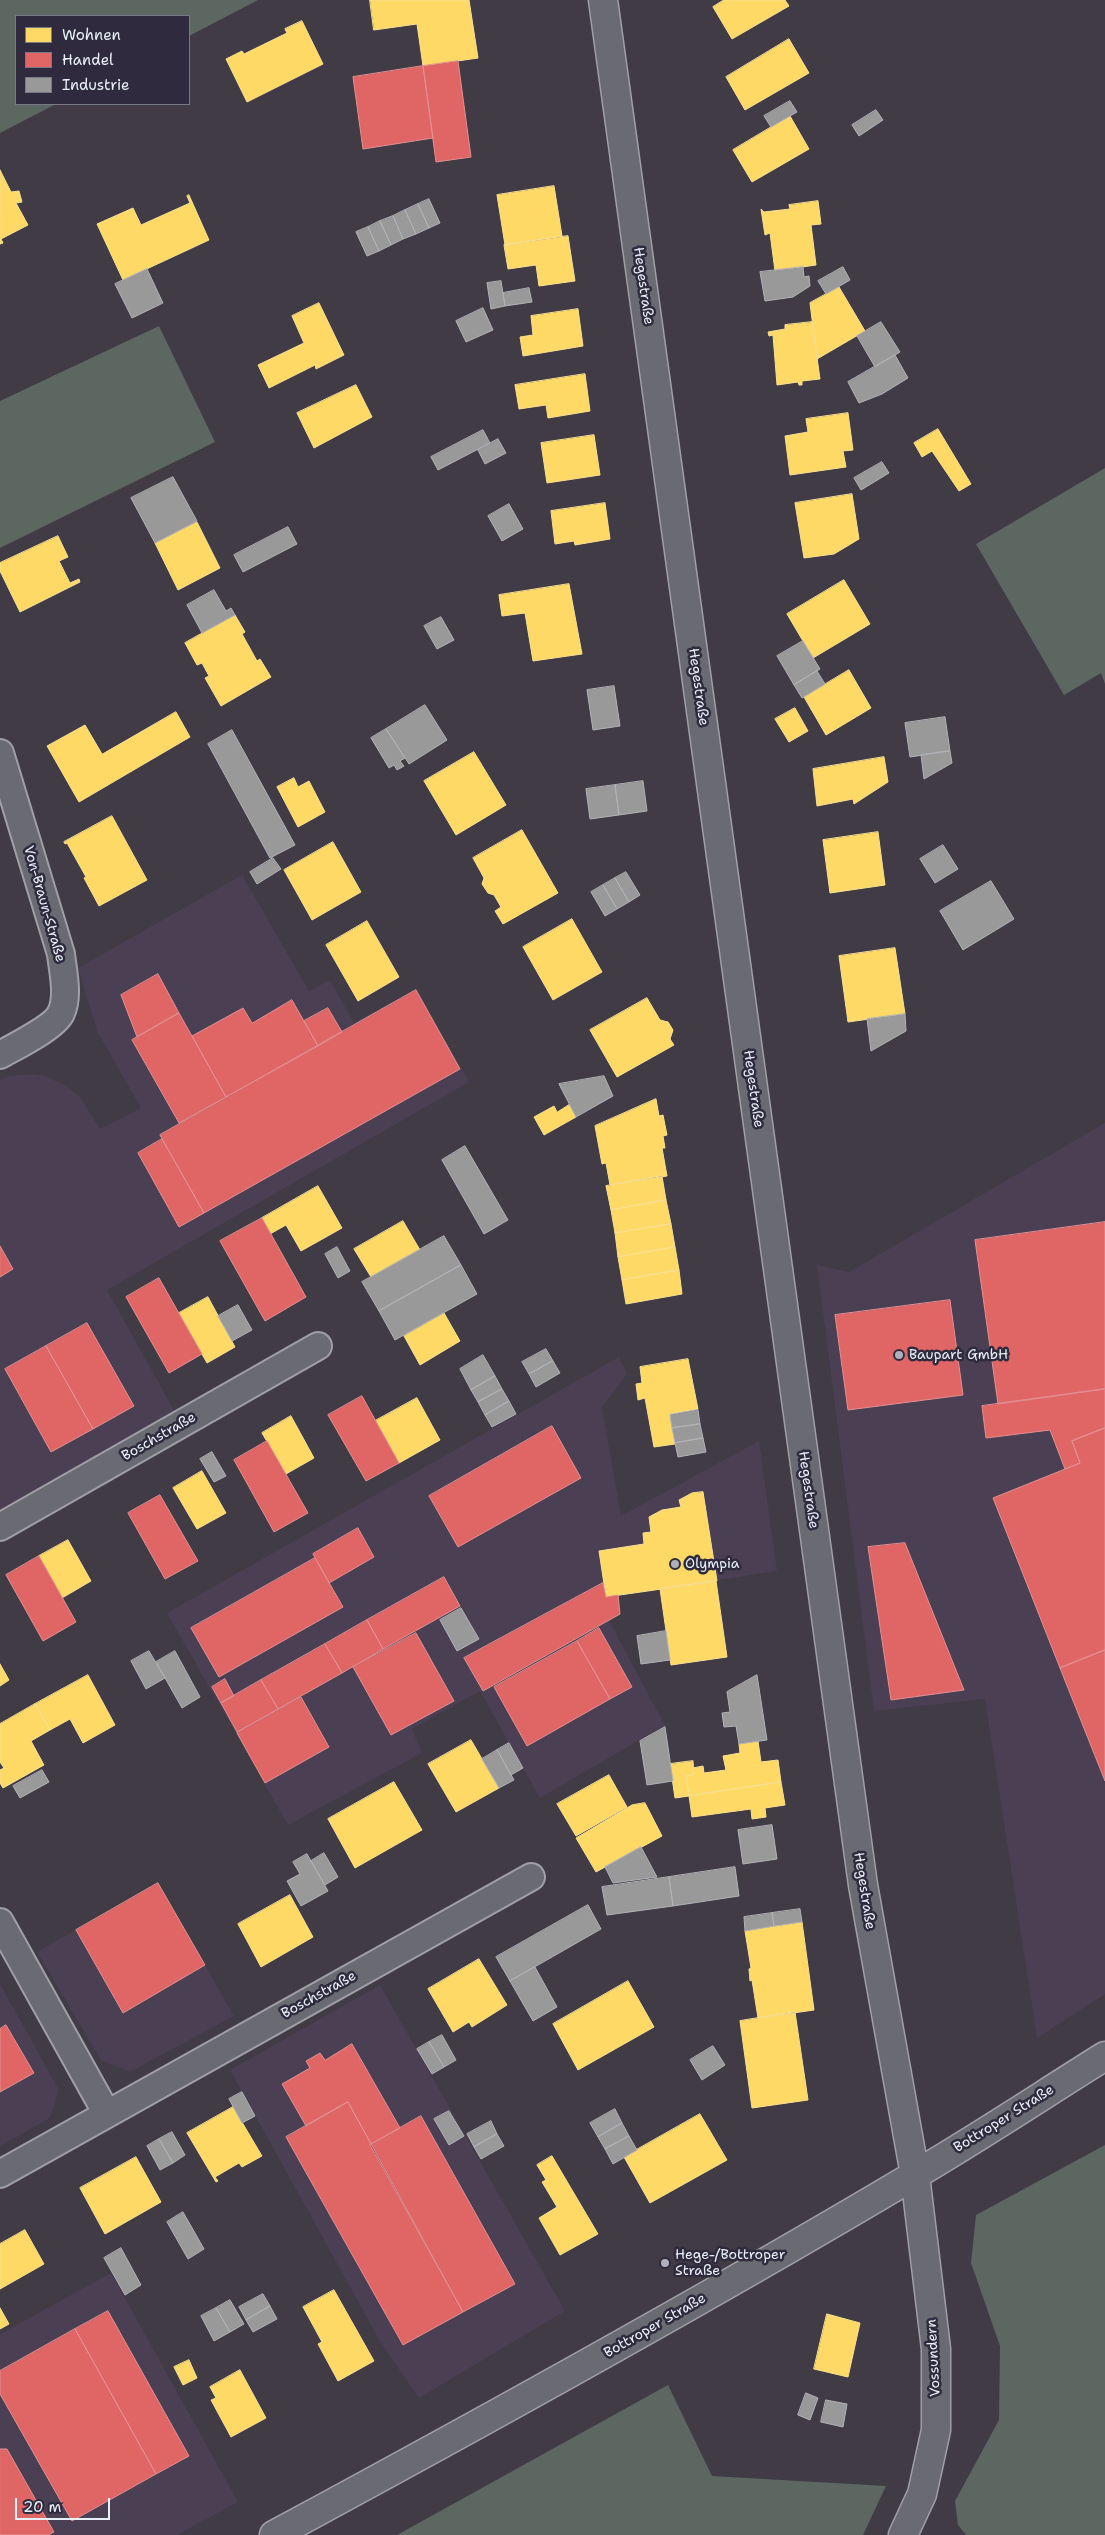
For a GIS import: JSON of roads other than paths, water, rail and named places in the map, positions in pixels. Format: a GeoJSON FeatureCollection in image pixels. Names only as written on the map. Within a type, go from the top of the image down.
{"type":"FeatureCollection","features":[{"type":"Feature","properties":{"kind":"street","name":"Hegestraße"},"geometry":{"type":"LineString","coordinates":[[602,0],[863,1885],[915,2175]]}},
{"type":"Feature","properties":{"kind":"street","name":"Von-Braun-Straße"},"geometry":{"type":"LineString","coordinates":[[0,754],[61,954],[65,987],[61,1014],[42,1031],[0,1055]]}},
{"type":"Feature","properties":{"kind":"street","name":"Boschstraße"},"geometry":{"type":"LineString","coordinates":[[0,1527],[318,1346]]}},
{"type":"Feature","properties":{"kind":"street","name":"Boschstraße"},"geometry":{"type":"LineString","coordinates":[[0,2174],[531,1877]]}},
{"type":"Feature","properties":{"kind":"street"},"geometry":{"type":"LineString","coordinates":[[0,1922],[107,2114]]}},
{"type":"Feature","properties":{"kind":"street","name":"Bottroper Straße"},"geometry":{"type":"LineString","coordinates":[[274,2535],[565,2377],[915,2175],[1105,2056]]}},
{"type":"Feature","properties":{"kind":"street","name":"Vossundern"},"geometry":{"type":"LineString","coordinates":[[903,2535],[922,2494],[936,2430],[936,2349],[915,2175]]}},
{"type":"Feature","properties":{"kind":"place","name":"Baupart GmbH"},"geometry":{"type":"Point","coordinates":[899,1355]}},
{"type":"Feature","properties":{"kind":"place","name":"Olympia"},"geometry":{"type":"Point","coordinates":[675,1564]}},
{"type":"Feature","properties":{"kind":"place","name":"Hege-/Bottroper Straße"},"geometry":{"type":"Point","coordinates":[665,2263]}}]}
